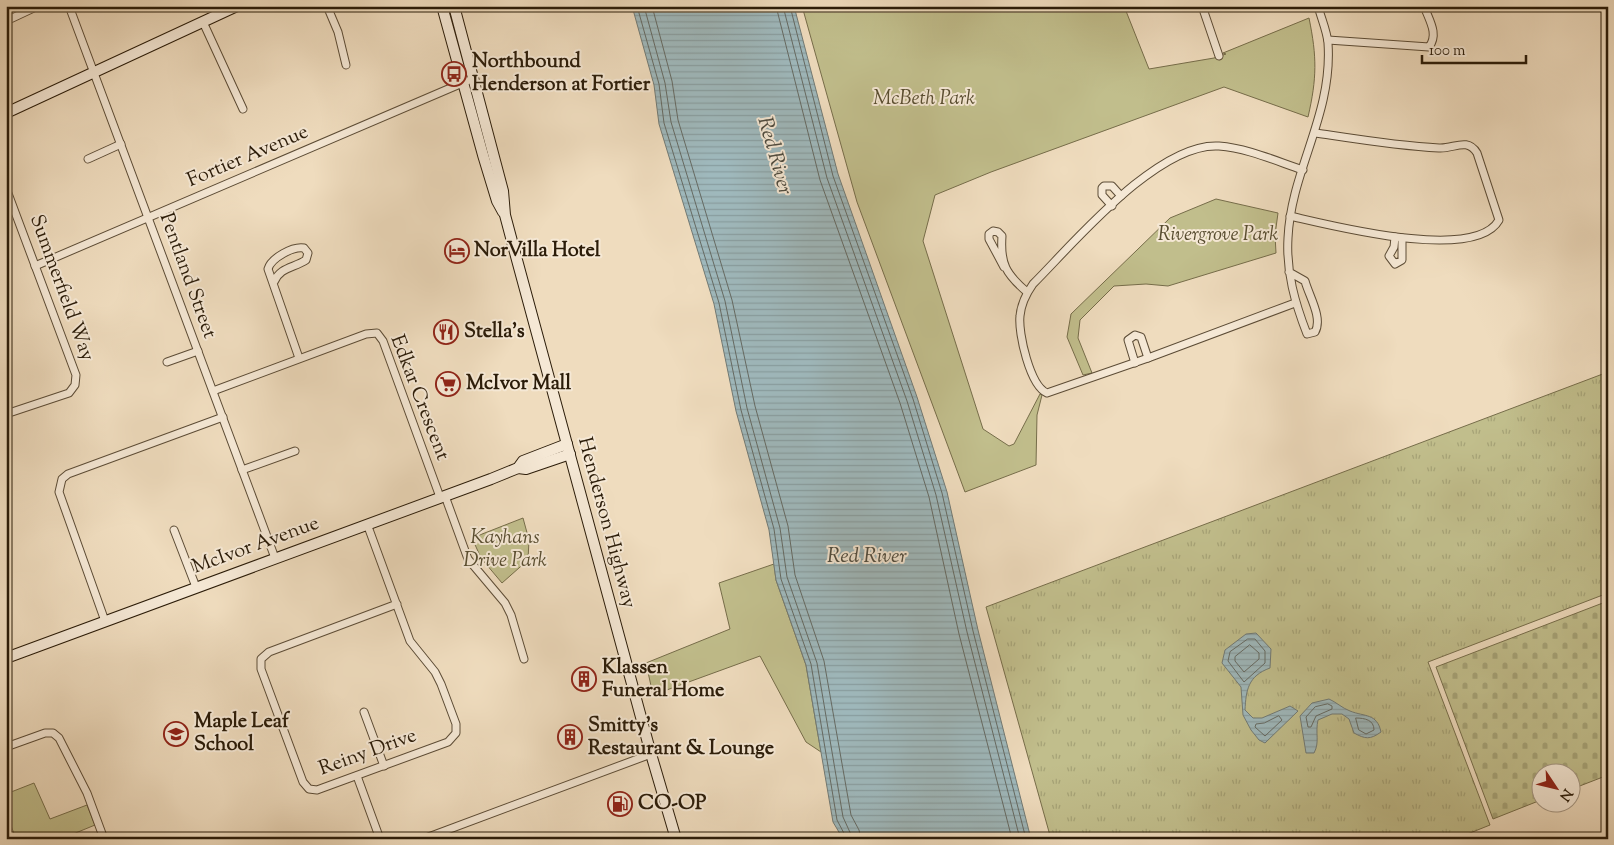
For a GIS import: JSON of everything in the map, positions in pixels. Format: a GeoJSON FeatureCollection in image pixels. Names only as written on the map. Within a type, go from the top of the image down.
{"type":"FeatureCollection","features":[{"type":"Feature","properties":{"kind":"main road"},"geometry":{"type":"LineString","coordinates":[[6,113],[237,6]]}},
{"type":"Feature","properties":{"kind":"main road","name":"Henderson Highway"},"geometry":{"type":"LineString","coordinates":[[442,6],[497,201],[505,215]]}},
{"type":"Feature","properties":{"kind":"main road","name":"Henderson Highway"},"geometry":{"type":"LineString","coordinates":[[454,6],[503,191],[505,215],[651,754],[676,839]]}},
{"type":"Feature","properties":{"kind":"main road","name":"McIvor Avenue"},"geometry":{"type":"LineString","coordinates":[[6,658],[518,468],[526,469],[568,449]]}},
{"type":"Feature","properties":{"kind":"street"},"geometry":{"type":"LineString","coordinates":[[6,21],[38,6]]}},
{"type":"Feature","properties":{"kind":"street","name":"Pentland Street"},"geometry":{"type":"LineString","coordinates":[[69,6],[275,558]]}},
{"type":"Feature","properties":{"kind":"street"},"geometry":{"type":"LineString","coordinates":[[327,6],[338,32],[346,65]]}},
{"type":"Feature","properties":{"kind":"street"},"geometry":{"type":"LineString","coordinates":[[1202,6],[1219,56]]}},
{"type":"Feature","properties":{"kind":"street"},"geometry":{"type":"LineString","coordinates":[[1289,272],[1305,281],[1318,318],[1319,325],[1315,332],[1307,334],[1295,303],[1289,272],[1288,237],[1290,216],[1316,133],[1327,89],[1328,40],[1318,6]]}},
{"type":"Feature","properties":{"kind":"street"},"geometry":{"type":"LineString","coordinates":[[1328,40],[1422,49],[1429,47],[1434,41],[1434,34],[1424,6]]}},
{"type":"Feature","properties":{"kind":"street"},"geometry":{"type":"LineString","coordinates":[[203,22],[243,109]]}},
{"type":"Feature","properties":{"kind":"street","name":"Fortier Avenue"},"geometry":{"type":"LineString","coordinates":[[35,266],[462,82],[474,80]]}},
{"type":"Feature","properties":{"kind":"street"},"geometry":{"type":"LineString","coordinates":[[1290,216],[1372,234],[1452,240],[1466,238],[1495,227],[1499,220],[1498,212],[1474,148],[1465,144],[1441,148],[1316,133]]}},
{"type":"Feature","properties":{"kind":"street"},"geometry":{"type":"LineString","coordinates":[[88,159],[121,144]]}},
{"type":"Feature","properties":{"kind":"street"},"geometry":{"type":"LineString","coordinates":[[1295,303],[1052,392],[1042,391],[1036,384],[1020,331],[1020,313],[1027,292],[1121,196],[1146,174],[1186,153],[1205,146],[1236,149],[1303,170]]}},
{"type":"Feature","properties":{"kind":"street"},"geometry":{"type":"LineString","coordinates":[[1112,206],[1102,196],[1102,188],[1104,186],[1112,186],[1121,196]]}},
{"type":"Feature","properties":{"kind":"street","name":"Summerfield Way"},"geometry":{"type":"LineString","coordinates":[[6,188],[76,375],[76,385],[69,392],[6,414]]}},
{"type":"Feature","properties":{"kind":"street"},"geometry":{"type":"LineString","coordinates":[[274,282],[282,270],[306,260],[308,253],[304,248],[299,247],[272,260],[268,269],[268,275],[274,282],[300,358]]}},
{"type":"Feature","properties":{"kind":"street"},"geometry":{"type":"LineString","coordinates":[[1004,267],[1027,292]]}},
{"type":"Feature","properties":{"kind":"street","name":"Edkar Crescent"},"geometry":{"type":"LineString","coordinates":[[213,391],[366,334],[377,333],[381,336],[443,497]]}},
{"type":"Feature","properties":{"kind":"street"},"geometry":{"type":"LineString","coordinates":[[1135,363],[1128,340],[1135,335],[1141,337],[1148,358]]}},
{"type":"Feature","properties":{"kind":"street"},"geometry":{"type":"LineString","coordinates":[[167,362],[198,351]]}},
{"type":"Feature","properties":{"kind":"street"},"geometry":{"type":"LineString","coordinates":[[105,621],[59,492],[62,479],[68,474],[222,417]]}},
{"type":"Feature","properties":{"kind":"street"},"geometry":{"type":"LineString","coordinates":[[242,470],[295,451]]}},
{"type":"Feature","properties":{"kind":"street"},"geometry":{"type":"LineString","coordinates":[[443,497],[468,559],[505,603],[511,614],[524,659]]}},
{"type":"Feature","properties":{"kind":"street","name":"Reiny Drive"},"geometry":{"type":"LineString","coordinates":[[367,524],[397,604],[410,641],[435,672],[456,724],[456,733],[448,742],[317,790],[309,789],[303,782],[261,669],[261,659],[269,652],[397,604]]}},
{"type":"Feature","properties":{"kind":"street"},"geometry":{"type":"LineString","coordinates":[[174,530],[196,587]]}},
{"type":"Feature","properties":{"kind":"street"},"geometry":{"type":"LineString","coordinates":[[364,712],[384,766]]}},
{"type":"Feature","properties":{"kind":"street"},"geometry":{"type":"LineString","coordinates":[[6,747],[45,733],[53,733],[59,738],[87,793],[104,839]]}},
{"type":"Feature","properties":{"kind":"street"},"geometry":{"type":"LineString","coordinates":[[423,839],[651,754]]}},
{"type":"Feature","properties":{"kind":"street"},"geometry":{"type":"LineString","coordinates":[[357,776],[380,839]]}},
{"type":"Feature","properties":{"kind":"green space","name":"McBeth Park"},"geometry":{"type":"Polygon","coordinates":[[[802,6],[1124,6],[1149,69],[1214,58],[1309,18],[1315,56],[1311,103],[1308,117],[1224,87],[991,172],[935,195],[923,241],[983,429],[1009,446],[1014,444],[1040,394],[1042,395],[1037,415],[1036,465],[965,492],[857,202],[802,6]]]}},
{"type":"Feature","properties":{"kind":"green space","name":"Rivergrove Park"},"geometry":{"type":"Polygon","coordinates":[[[1216,199],[1278,213],[1275,235],[1276,253],[1168,286],[1146,284],[1114,286],[1080,320],[1078,338],[1092,373],[1083,375],[1067,337],[1071,314],[1170,218],[1216,199]]]}},
{"type":"Feature","properties":{"kind":"green space"},"geometry":{"type":"Polygon","coordinates":[[[1608,372],[1608,593],[1428,662],[1490,825],[1455,839],[1051,839],[986,607],[1608,372]]]}},
{"type":"Feature","properties":{"kind":"green space","name":"Kayhans Drive Park"},"geometry":{"type":"Polygon","coordinates":[[[523,518],[529,540],[528,560],[502,583],[481,558],[472,538],[523,518]]]}},
{"type":"Feature","properties":{"kind":"green space"},"geometry":{"type":"Polygon","coordinates":[[[774,564],[776,580],[806,665],[821,752],[806,742],[760,656],[653,695],[646,663],[730,629],[719,583],[774,564]]]}},
{"type":"Feature","properties":{"kind":"green space"},"geometry":{"type":"Polygon","coordinates":[[[1608,601],[1608,775],[1582,785],[1582,762],[1532,762],[1532,804],[1493,819],[1436,667],[1608,601]]]}},
{"type":"Feature","properties":{"kind":"green space"},"geometry":{"type":"Polygon","coordinates":[[[34,783],[50,819],[87,805],[95,825],[61,839],[16,839],[6,812],[6,794],[34,783]]]}},
{"type":"Feature","properties":{"kind":"water","name":"Red River"},"geometry":{"type":"Polygon","coordinates":[[[632,6],[794,6],[838,174],[917,397],[947,492],[978,630],[1031,839],[843,839],[833,822],[806,665],[776,580],[769,530],[736,411],[714,304],[659,124],[654,85],[632,6]]]}},
{"type":"Feature","properties":{"kind":"water"},"geometry":{"type":"Polygon","coordinates":[[[1256,633],[1271,649],[1270,668],[1257,675],[1250,684],[1246,696],[1245,710],[1253,718],[1262,718],[1290,706],[1298,711],[1265,743],[1259,740],[1251,730],[1243,715],[1241,687],[1222,663],[1225,650],[1246,634],[1256,633]]]}},
{"type":"Feature","properties":{"kind":"water"},"geometry":{"type":"Polygon","coordinates":[[[1329,699],[1347,710],[1370,717],[1377,722],[1381,732],[1368,738],[1361,736],[1354,733],[1349,719],[1342,714],[1332,714],[1318,720],[1316,749],[1314,753],[1306,753],[1300,716],[1312,703],[1329,699]]]}},
{"type":"Feature","properties":{"kind":"place","name":"Northbound Henderson at Fortier"},"geometry":{"type":"Point","coordinates":[454,74]}},
{"type":"Feature","properties":{"kind":"place","name":"NorVilla Hotel"},"geometry":{"type":"Point","coordinates":[457,251]}},
{"type":"Feature","properties":{"kind":"place","name":"Stella's"},"geometry":{"type":"Point","coordinates":[446,332]}},
{"type":"Feature","properties":{"kind":"place","name":"McIvor Mall"},"geometry":{"type":"Point","coordinates":[448,384]}},
{"type":"Feature","properties":{"kind":"place","name":"Klassen Funeral Home"},"geometry":{"type":"Point","coordinates":[584,679]}},
{"type":"Feature","properties":{"kind":"place","name":"Maple Leaf School"},"geometry":{"type":"Point","coordinates":[176,734]}},
{"type":"Feature","properties":{"kind":"place","name":"Smitty's Restaurant & Lounge"},"geometry":{"type":"Point","coordinates":[570,737]}},
{"type":"Feature","properties":{"kind":"place","name":"CO-OP"},"geometry":{"type":"Point","coordinates":[620,804]}}]}
